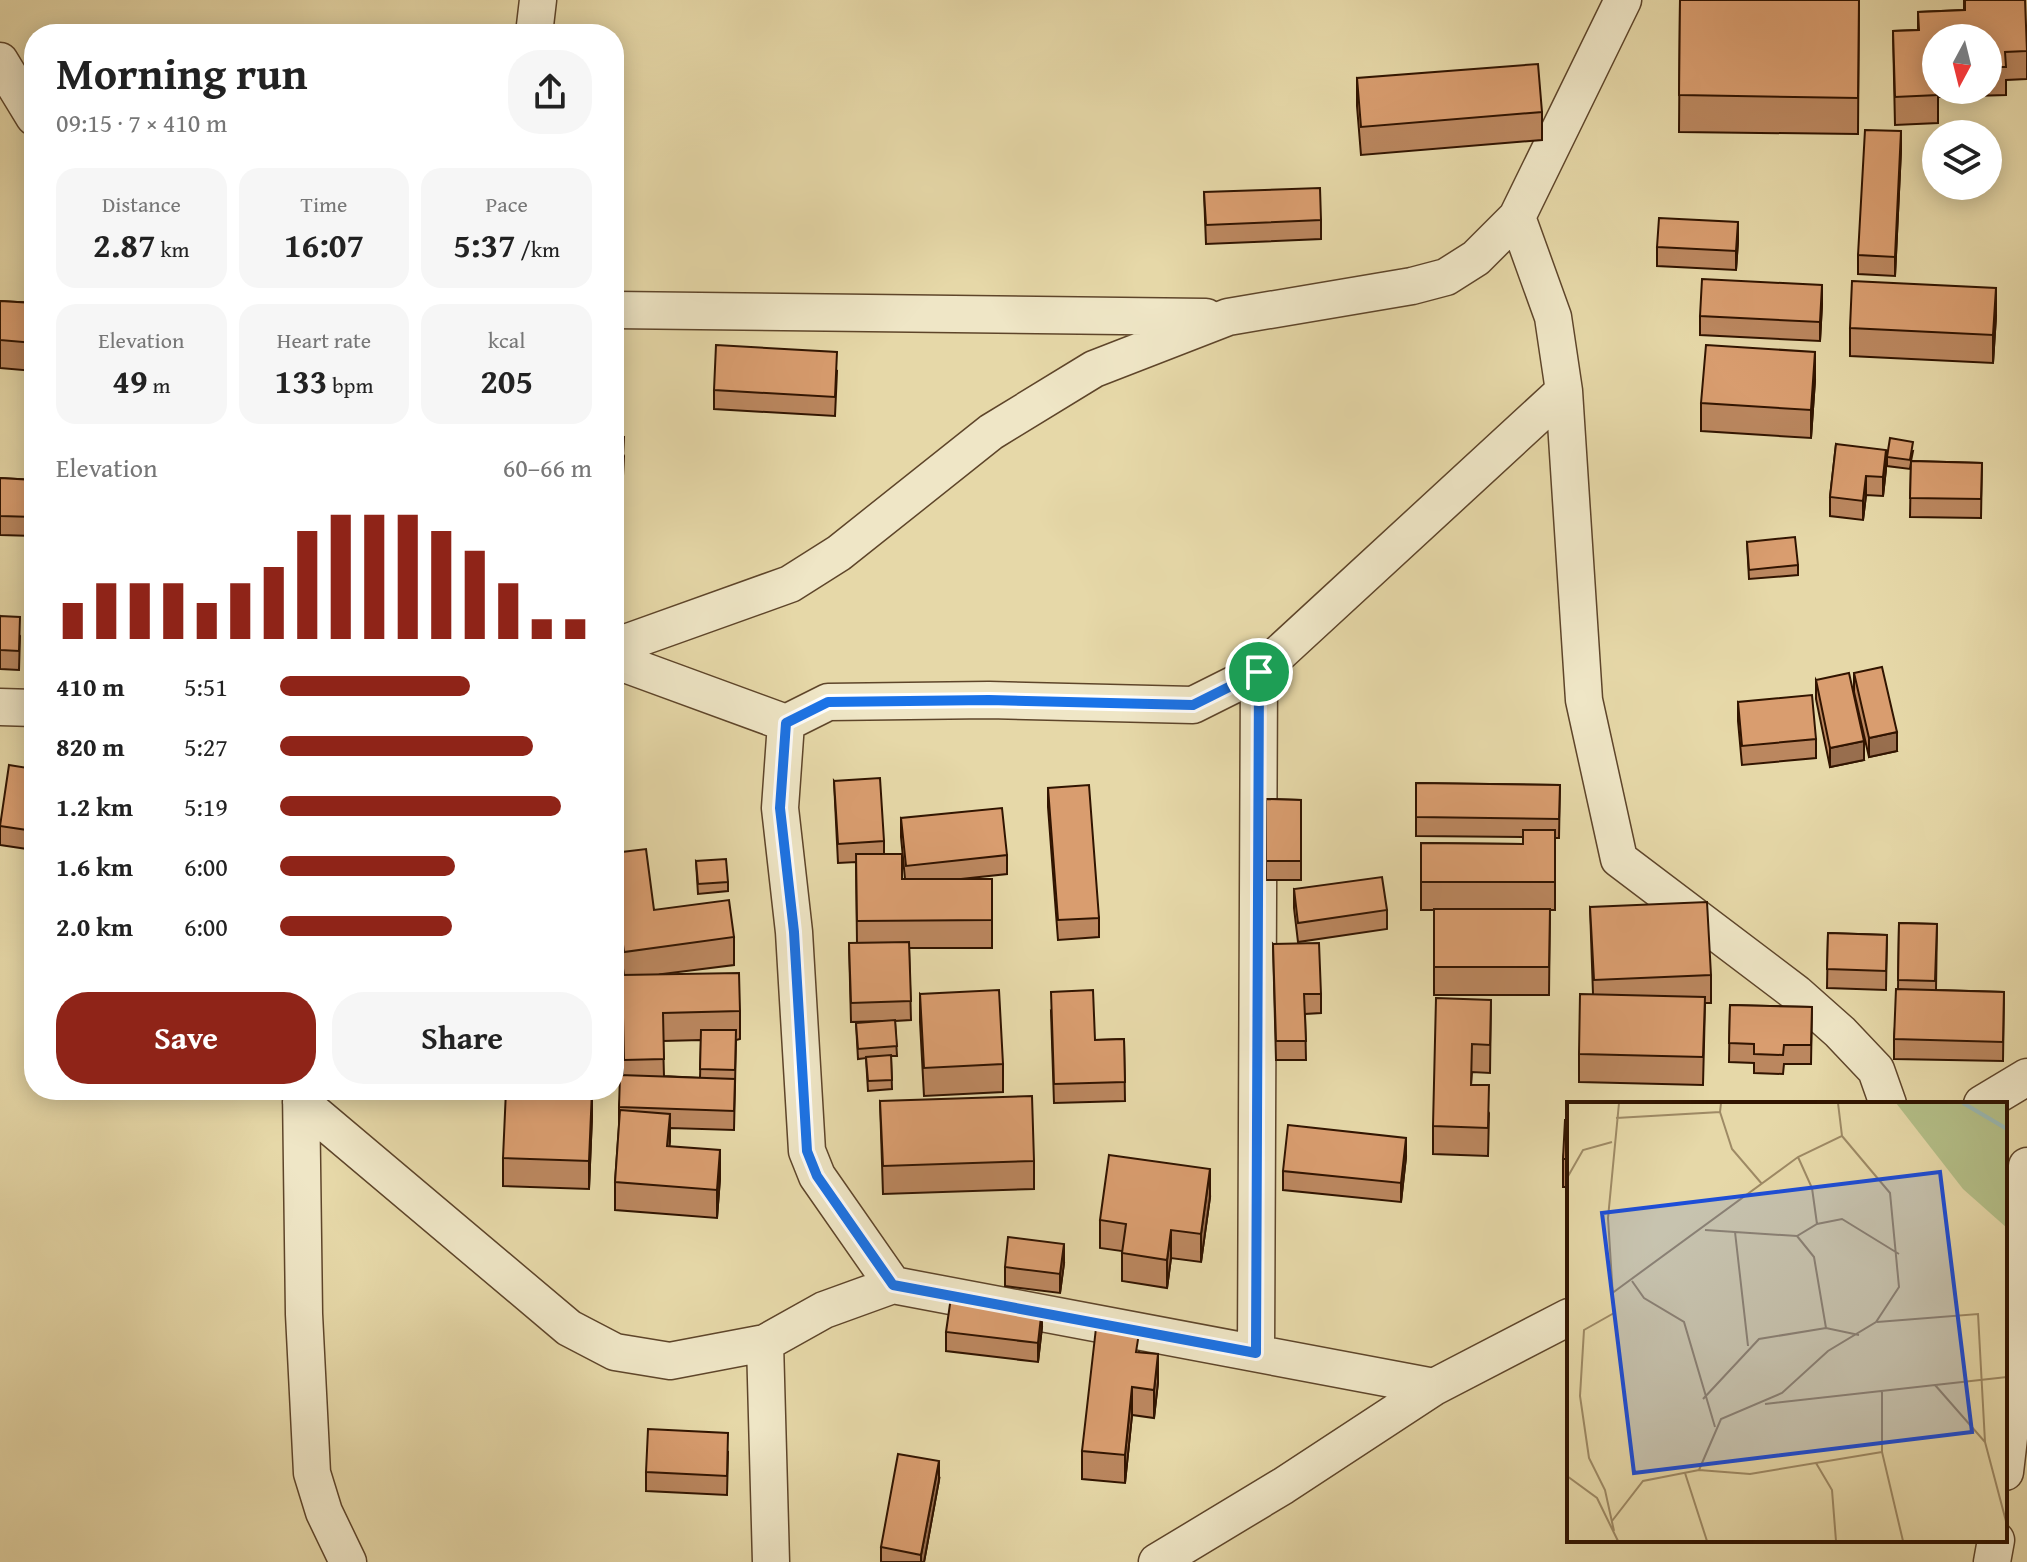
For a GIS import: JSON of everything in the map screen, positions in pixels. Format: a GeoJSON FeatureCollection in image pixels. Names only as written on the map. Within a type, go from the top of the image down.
{"type":"FeatureCollection","features":[{"type":"Feature","properties":{"kind":"street"},"geometry":{"type":"LineString","coordinates":[[535,24],[538,0]]}},
{"type":"Feature","properties":{"kind":"street"},"geometry":{"type":"LineString","coordinates":[[624,643],[790,584],[839,553],[991,432],[1094,369],[1228,317],[1446,277],[1476,258],[1517,217],[1623,0]]}},
{"type":"Feature","properties":{"kind":"street"},"geometry":{"type":"LineString","coordinates":[[0,61],[24,101]]}},
{"type":"Feature","properties":{"kind":"street"},"geometry":{"type":"LineString","coordinates":[[1517,217],[1553,317],[1564,391],[1584,700],[1619,859],[1796,993],[1840,1032],[1876,1070],[1887,1102]]}},
{"type":"Feature","properties":{"kind":"street"},"geometry":{"type":"LineString","coordinates":[[624,310],[1228,317]]}},
{"type":"Feature","properties":{"kind":"street"},"geometry":{"type":"LineString","coordinates":[[624,664],[786,723],[828,702],[989,700],[1193,705],[1259,672],[1564,391]]}},
{"type":"Feature","properties":{"kind":"street"},"geometry":{"type":"LineString","coordinates":[[1256,1353],[1259,672]]}},
{"type":"Feature","properties":{"kind":"street"},"geometry":{"type":"LineString","coordinates":[[0,707],[24,708]]}},
{"type":"Feature","properties":{"kind":"street"},"geometry":{"type":"LineString","coordinates":[[786,723],[780,808],[794,932],[807,1151],[817,1176],[893,1285]]}},
{"type":"Feature","properties":{"kind":"street"},"geometry":{"type":"LineString","coordinates":[[1985,1102],[2027,1077]]}},
{"type":"Feature","properties":{"kind":"street"},"geometry":{"type":"LineString","coordinates":[[301,1100],[304,1314],[312,1473],[324,1512],[348,1562]]}},
{"type":"Feature","properties":{"kind":"street"},"geometry":{"type":"LineString","coordinates":[[306,1100],[569,1328],[615,1352],[670,1361],[765,1343],[824,1310],[893,1285],[1434,1387]]}},
{"type":"Feature","properties":{"kind":"street"},"geometry":{"type":"LineString","coordinates":[[2007,1455],[2021,1336],[2027,1166]]}},
{"type":"Feature","properties":{"kind":"street"},"geometry":{"type":"LineString","coordinates":[[1157,1562],[1283,1486],[1434,1387],[1567,1318]]}},
{"type":"Feature","properties":{"kind":"street"},"geometry":{"type":"LineString","coordinates":[[765,1343],[771,1562]]}},
{"type":"Feature","properties":{"kind":"street"},"geometry":{"type":"LineString","coordinates":[[1992,1562],[1996,1542]]}},
{"type":"Feature","properties":{"kind":"building"},"geometry":{"type":"Polygon","coordinates":[[[1680,0],[1859,0],[1858,98],[1679,95],[1680,0]]]}},
{"type":"Feature","properties":{"kind":"building"},"geometry":{"type":"Polygon","coordinates":[[[1965,0],[2025,0],[2027,51],[2005,52],[2006,67],[2002,67],[2002,24],[1922,24],[1922,96],[1895,97],[1893,31],[1919,30],[1918,12],[1965,10],[1965,0]]]}},
{"type":"Feature","properties":{"kind":"building"},"geometry":{"type":"Polygon","coordinates":[[[1538,64],[1542,112],[1361,127],[1357,78],[1538,64]]]}},
{"type":"Feature","properties":{"kind":"building"},"geometry":{"type":"Polygon","coordinates":[[[1865,130],[1901,131],[1895,257],[1858,255],[1865,130]]]}},
{"type":"Feature","properties":{"kind":"building"},"geometry":{"type":"Polygon","coordinates":[[[1320,188],[1321,220],[1206,225],[1204,192],[1320,188]]]}},
{"type":"Feature","properties":{"kind":"building"},"geometry":{"type":"Polygon","coordinates":[[[1659,218],[1738,222],[1736,251],[1657,247],[1659,218]]]}},
{"type":"Feature","properties":{"kind":"building"},"geometry":{"type":"Polygon","coordinates":[[[1702,279],[1822,285],[1820,322],[1700,316],[1702,279]]]}},
{"type":"Feature","properties":{"kind":"building"},"geometry":{"type":"Polygon","coordinates":[[[1852,281],[1996,288],[1993,335],[1850,328],[1852,281]]]}},
{"type":"Feature","properties":{"kind":"building"},"geometry":{"type":"Polygon","coordinates":[[[0,301],[24,302],[24,342],[0,340],[0,301]]]}},
{"type":"Feature","properties":{"kind":"building"},"geometry":{"type":"Polygon","coordinates":[[[716,345],[837,352],[835,397],[714,390],[716,345]]]}},
{"type":"Feature","properties":{"kind":"building"},"geometry":{"type":"Polygon","coordinates":[[[1706,345],[1815,352],[1811,410],[1701,403],[1706,345]]]}},
{"type":"Feature","properties":{"kind":"building"},"geometry":{"type":"Polygon","coordinates":[[[1890,438],[1913,442],[1910,460],[1887,457],[1890,438]]]}},
{"type":"Feature","properties":{"kind":"building"},"geometry":{"type":"Polygon","coordinates":[[[1836,444],[1886,450],[1883,477],[1866,476],[1863,501],[1830,497],[1836,444]]]}},
{"type":"Feature","properties":{"kind":"building"},"geometry":{"type":"Polygon","coordinates":[[[1911,461],[1982,463],[1981,499],[1910,498],[1911,461]]]}},
{"type":"Feature","properties":{"kind":"building"},"geometry":{"type":"Polygon","coordinates":[[[0,478],[24,479],[24,517],[0,516],[0,478]]]}},
{"type":"Feature","properties":{"kind":"building"},"geometry":{"type":"Polygon","coordinates":[[[1795,537],[1798,565],[1749,570],[1747,542],[1795,537]]]}},
{"type":"Feature","properties":{"kind":"building"},"geometry":{"type":"Polygon","coordinates":[[[0,616],[20,617],[19,651],[0,650],[0,616]]]}},
{"type":"Feature","properties":{"kind":"building"},"geometry":{"type":"Polygon","coordinates":[[[1882,667],[1897,732],[1869,738],[1854,673],[1882,667]]]}},
{"type":"Feature","properties":{"kind":"building"},"geometry":{"type":"Polygon","coordinates":[[[1849,673],[1864,741],[1830,748],[1816,680],[1849,673]]]}},
{"type":"Feature","properties":{"kind":"building"},"geometry":{"type":"Polygon","coordinates":[[[1812,695],[1816,739],[1742,746],[1738,702],[1812,695]]]}},
{"type":"Feature","properties":{"kind":"building"},"geometry":{"type":"Polygon","coordinates":[[[9,765],[24,767],[24,830],[0,826],[9,765]]]}},
{"type":"Feature","properties":{"kind":"building"},"geometry":{"type":"Polygon","coordinates":[[[880,778],[884,841],[838,844],[834,781],[880,778]]]}},
{"type":"Feature","properties":{"kind":"building"},"geometry":{"type":"Polygon","coordinates":[[[1416,783],[1560,785],[1559,819],[1416,817],[1416,783]]]}},
{"type":"Feature","properties":{"kind":"building"},"geometry":{"type":"Polygon","coordinates":[[[1089,785],[1099,918],[1058,920],[1048,788],[1089,785]]]}},
{"type":"Feature","properties":{"kind":"building"},"geometry":{"type":"Polygon","coordinates":[[[1266,799],[1301,800],[1301,861],[1266,861],[1266,799]]]}},
{"type":"Feature","properties":{"kind":"building"},"geometry":{"type":"Polygon","coordinates":[[[1002,808],[1007,855],[906,866],[901,818],[1002,808]]]}},
{"type":"Feature","properties":{"kind":"building"},"geometry":{"type":"Polygon","coordinates":[[[1523,830],[1555,830],[1555,882],[1421,882],[1421,843],[1523,844],[1523,830]]]}},
{"type":"Feature","properties":{"kind":"building"},"geometry":{"type":"Polygon","coordinates":[[[646,849],[654,910],[729,900],[734,937],[624,952],[624,852],[646,849]]]}},
{"type":"Feature","properties":{"kind":"building"},"geometry":{"type":"Polygon","coordinates":[[[856,854],[902,854],[902,879],[992,879],[992,920],[857,921],[856,854]]]}},
{"type":"Feature","properties":{"kind":"building"},"geometry":{"type":"Polygon","coordinates":[[[726,859],[728,882],[698,884],[696,861],[726,859]]]}},
{"type":"Feature","properties":{"kind":"building"},"geometry":{"type":"Polygon","coordinates":[[[1382,877],[1387,910],[1298,923],[1294,889],[1382,877]]]}},
{"type":"Feature","properties":{"kind":"building"},"geometry":{"type":"Polygon","coordinates":[[[1707,902],[1711,975],[1594,980],[1590,907],[1707,902]]]}},
{"type":"Feature","properties":{"kind":"building"},"geometry":{"type":"Polygon","coordinates":[[[1434,909],[1550,909],[1549,967],[1434,967],[1434,909]]]}},
{"type":"Feature","properties":{"kind":"building"},"geometry":{"type":"Polygon","coordinates":[[[1899,923],[1937,924],[1935,981],[1898,980],[1899,923]]]}},
{"type":"Feature","properties":{"kind":"building"},"geometry":{"type":"Polygon","coordinates":[[[1828,933],[1887,935],[1886,971],[1827,969],[1828,933]]]}},
{"type":"Feature","properties":{"kind":"building"},"geometry":{"type":"Polygon","coordinates":[[[909,942],[911,1001],[851,1003],[849,943],[909,942]]]}},
{"type":"Feature","properties":{"kind":"building"},"geometry":{"type":"Polygon","coordinates":[[[1319,943],[1321,994],[1304,994],[1306,1041],[1276,1041],[1273,944],[1319,943]]]}},
{"type":"Feature","properties":{"kind":"building"},"geometry":{"type":"Polygon","coordinates":[[[739,973],[740,1011],[663,1013],[664,1059],[624,1060],[624,975],[739,973]]]}},
{"type":"Feature","properties":{"kind":"building"},"geometry":{"type":"Polygon","coordinates":[[[1896,989],[2004,992],[2003,1042],[1894,1039],[1896,989]]]}},
{"type":"Feature","properties":{"kind":"building"},"geometry":{"type":"Polygon","coordinates":[[[999,990],[1003,1064],[924,1068],[920,994],[999,990]]]}},
{"type":"Feature","properties":{"kind":"building"},"geometry":{"type":"Polygon","coordinates":[[[1093,990],[1095,1040],[1124,1039],[1125,1082],[1054,1084],[1051,992],[1093,990]]]}},
{"type":"Feature","properties":{"kind":"building"},"geometry":{"type":"Polygon","coordinates":[[[1580,994],[1705,997],[1703,1057],[1579,1054],[1580,994]]]}},
{"type":"Feature","properties":{"kind":"building"},"geometry":{"type":"Polygon","coordinates":[[[1436,998],[1491,1000],[1490,1045],[1472,1044],[1471,1085],[1489,1085],[1488,1128],[1433,1126],[1436,998]]]}},
{"type":"Feature","properties":{"kind":"building"},"geometry":{"type":"Polygon","coordinates":[[[1730,1005],[1812,1007],[1811,1045],[1784,1045],[1783,1055],[1754,1054],[1754,1044],[1729,1043],[1730,1005]]]}},
{"type":"Feature","properties":{"kind":"building"},"geometry":{"type":"Polygon","coordinates":[[[895,1020],[897,1046],[858,1049],[856,1023],[895,1020]]]}},
{"type":"Feature","properties":{"kind":"building"},"geometry":{"type":"Polygon","coordinates":[[[701,1030],[736,1030],[735,1070],[700,1069],[701,1030]]]}},
{"type":"Feature","properties":{"kind":"building"},"geometry":{"type":"Polygon","coordinates":[[[891,1055],[892,1080],[868,1081],[866,1057],[891,1055]]]}},
{"type":"Feature","properties":{"kind":"building"},"geometry":{"type":"Polygon","coordinates":[[[624,1075],[735,1079],[734,1111],[619,1107],[619,1100],[624,1100],[624,1075]]]}},
{"type":"Feature","properties":{"kind":"building"},"geometry":{"type":"Polygon","coordinates":[[[1032,1096],[1034,1161],[883,1166],[880,1101],[1032,1096]]]}},
{"type":"Feature","properties":{"kind":"building"},"geometry":{"type":"Polygon","coordinates":[[[506,1100],[592,1100],[589,1161],[503,1158],[506,1100]]]}},
{"type":"Feature","properties":{"kind":"building"},"geometry":{"type":"Polygon","coordinates":[[[620,1110],[670,1114],[667,1146],[720,1150],[717,1190],[615,1182],[620,1110]]]}},
{"type":"Feature","properties":{"kind":"building"},"geometry":{"type":"Polygon","coordinates":[[[1565,1120],[1567,1120],[1567,1159],[1563,1159],[1565,1120]]]}},
{"type":"Feature","properties":{"kind":"building"},"geometry":{"type":"Polygon","coordinates":[[[1288,1125],[1406,1138],[1401,1183],[1283,1171],[1288,1125]]]}},
{"type":"Feature","properties":{"kind":"building"},"geometry":{"type":"Polygon","coordinates":[[[1109,1155],[1210,1169],[1201,1234],[1171,1230],[1167,1260],[1122,1253],[1126,1224],[1100,1220],[1109,1155]]]}},
{"type":"Feature","properties":{"kind":"building"},"geometry":{"type":"Polygon","coordinates":[[[1008,1237],[1064,1244],[1060,1274],[1005,1267],[1008,1237]]]}},
{"type":"Feature","properties":{"kind":"building"},"geometry":{"type":"Polygon","coordinates":[[[951,1297],[1042,1308],[1038,1343],[946,1332],[951,1297]]]}},
{"type":"Feature","properties":{"kind":"building"},"geometry":{"type":"Polygon","coordinates":[[[1096,1328],[1139,1333],[1136,1352],[1158,1354],[1154,1390],[1132,1387],[1125,1455],[1082,1451],[1096,1328]]]}},
{"type":"Feature","properties":{"kind":"building"},"geometry":{"type":"Polygon","coordinates":[[[648,1429],[728,1433],[727,1476],[646,1472],[648,1429]]]}},
{"type":"Feature","properties":{"kind":"building"},"geometry":{"type":"Polygon","coordinates":[[[898,1454],[939,1461],[921,1555],[881,1547],[898,1454]]]}},
{"type":"Feature","properties":{"kind":"route"},"geometry":{"type":"LineString","coordinates":[[1259,672],[1256,1353],[893,1285],[817,1176],[807,1151],[794,932],[780,808],[786,723],[828,702],[989,700],[1193,705],[1259,672]]}}]}
